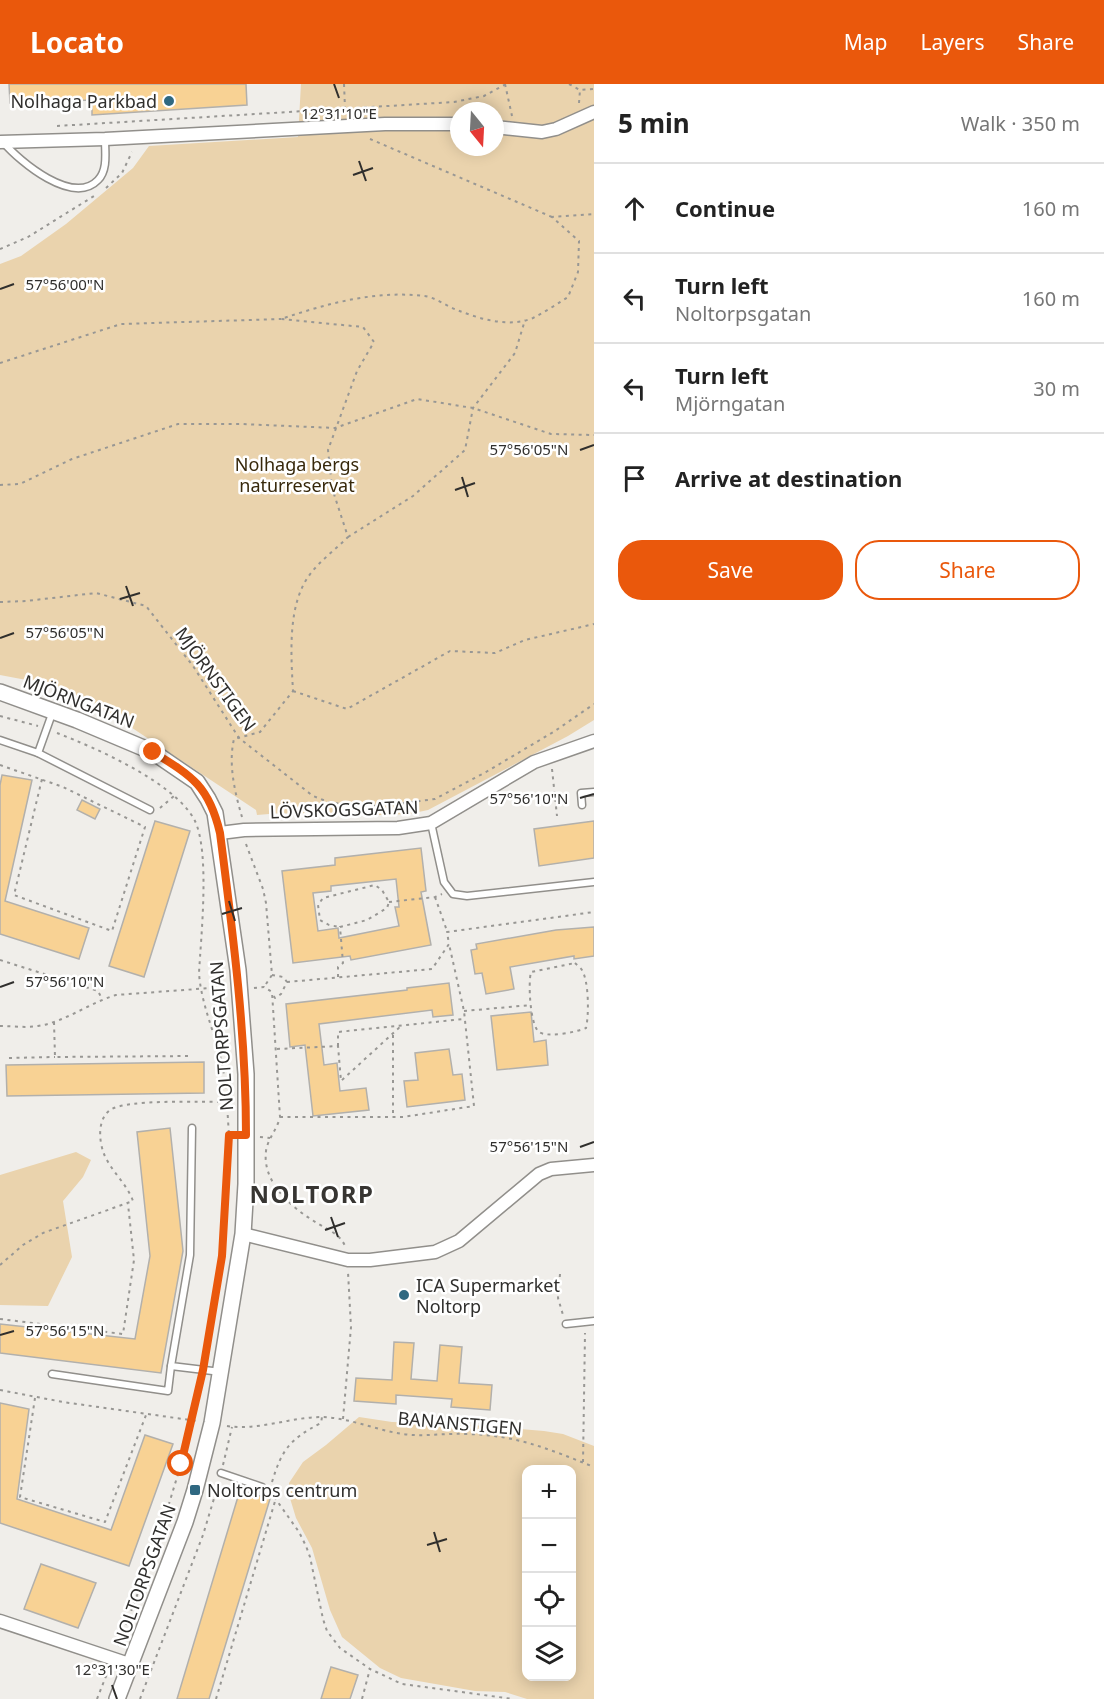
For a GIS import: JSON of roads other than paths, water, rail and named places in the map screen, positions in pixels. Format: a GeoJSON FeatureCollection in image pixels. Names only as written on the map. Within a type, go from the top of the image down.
{"type":"FeatureCollection","features":[{"type":"Feature","properties":{"kind":"street"},"geometry":{"type":"LineString","coordinates":[[504,128],[542,132],[556,129],[594,112]]}},
{"type":"Feature","properties":{"kind":"street"},"geometry":{"type":"LineString","coordinates":[[1,142],[132,138],[385,124],[450,124]]}},
{"type":"Feature","properties":{"kind":"street","name":"MJÖRNGATAN"},"geometry":{"type":"LineString","coordinates":[[0,692],[153,752],[183,770],[201,788]]}},
{"type":"Feature","properties":{"kind":"street","name":"LÖVSKOGSGATAN"},"geometry":{"type":"LineString","coordinates":[[220,833],[244,830],[398,828],[431,823],[534,762],[594,741]]}},
{"type":"Feature","properties":{"kind":"street","name":"NOLTORPSGATAN"},"geometry":{"type":"LineString","coordinates":[[117,1699],[132,1665],[195,1490],[212,1423],[243,1234],[246,1184],[246,1074],[242,1013],[220,833],[215,813],[201,788]]}},
{"type":"Feature","properties":{"kind":"street"},"geometry":{"type":"LineString","coordinates":[[243,1234],[348,1260],[370,1260],[435,1252],[459,1241],[539,1174],[551,1169],[594,1165]]}},
{"type":"Feature","properties":{"kind":"street"},"geometry":{"type":"LineString","coordinates":[[0,1621],[132,1665]]}},
{"type":"Feature","properties":{"kind":"lane"},"geometry":{"type":"LineString","coordinates":[[1,142],[15,157],[44,176],[70,189],[80,189],[98,180],[103,171],[105,139]]}},
{"type":"Feature","properties":{"kind":"lane"},"geometry":{"type":"LineString","coordinates":[[39,753],[53,711]]}},
{"type":"Feature","properties":{"kind":"lane"},"geometry":{"type":"LineString","coordinates":[[0,740],[39,753],[150,810]]}},
{"type":"Feature","properties":{"kind":"lane"},"geometry":{"type":"LineString","coordinates":[[582,806],[581,793],[594,792]]}},
{"type":"Feature","properties":{"kind":"lane"},"geometry":{"type":"LineString","coordinates":[[431,823],[444,882],[453,894],[467,896],[594,882]]}},
{"type":"Feature","properties":{"kind":"lane"},"geometry":{"type":"LineString","coordinates":[[52,1374],[168,1390],[190,1255],[192,1128]]}},
{"type":"Feature","properties":{"kind":"lane"},"geometry":{"type":"LineString","coordinates":[[566,1324],[594,1321]]}},
{"type":"Feature","properties":{"kind":"lane"},"geometry":{"type":"LineString","coordinates":[[171,1366],[221,1372]]}},
{"type":"Feature","properties":{"kind":"lane"},"geometry":{"type":"LineString","coordinates":[[221,1473],[262,1487]]}},
{"type":"Feature","properties":{"kind":"place","name":"Nolhaga Parkbad"},"geometry":{"type":"Point","coordinates":[169,101]}},
{"type":"Feature","properties":{"kind":"place","name":"ICA Supermarket Noltorp"},"geometry":{"type":"Point","coordinates":[404,1295]}},
{"type":"Feature","properties":{"kind":"place","name":"Noltorps centrum"},"geometry":{"type":"Point","coordinates":[195,1490]}},
{"type":"Feature","properties":{"kind":"district","name":"NOLTORP"},"geometry":{"type":"Point","coordinates":[312,1193]}},
{"type":"Feature","properties":{"kind":"park label","name":"Nolhaga bergs naturreservat"},"geometry":{"type":"Point","coordinates":[297,474]}}]}
